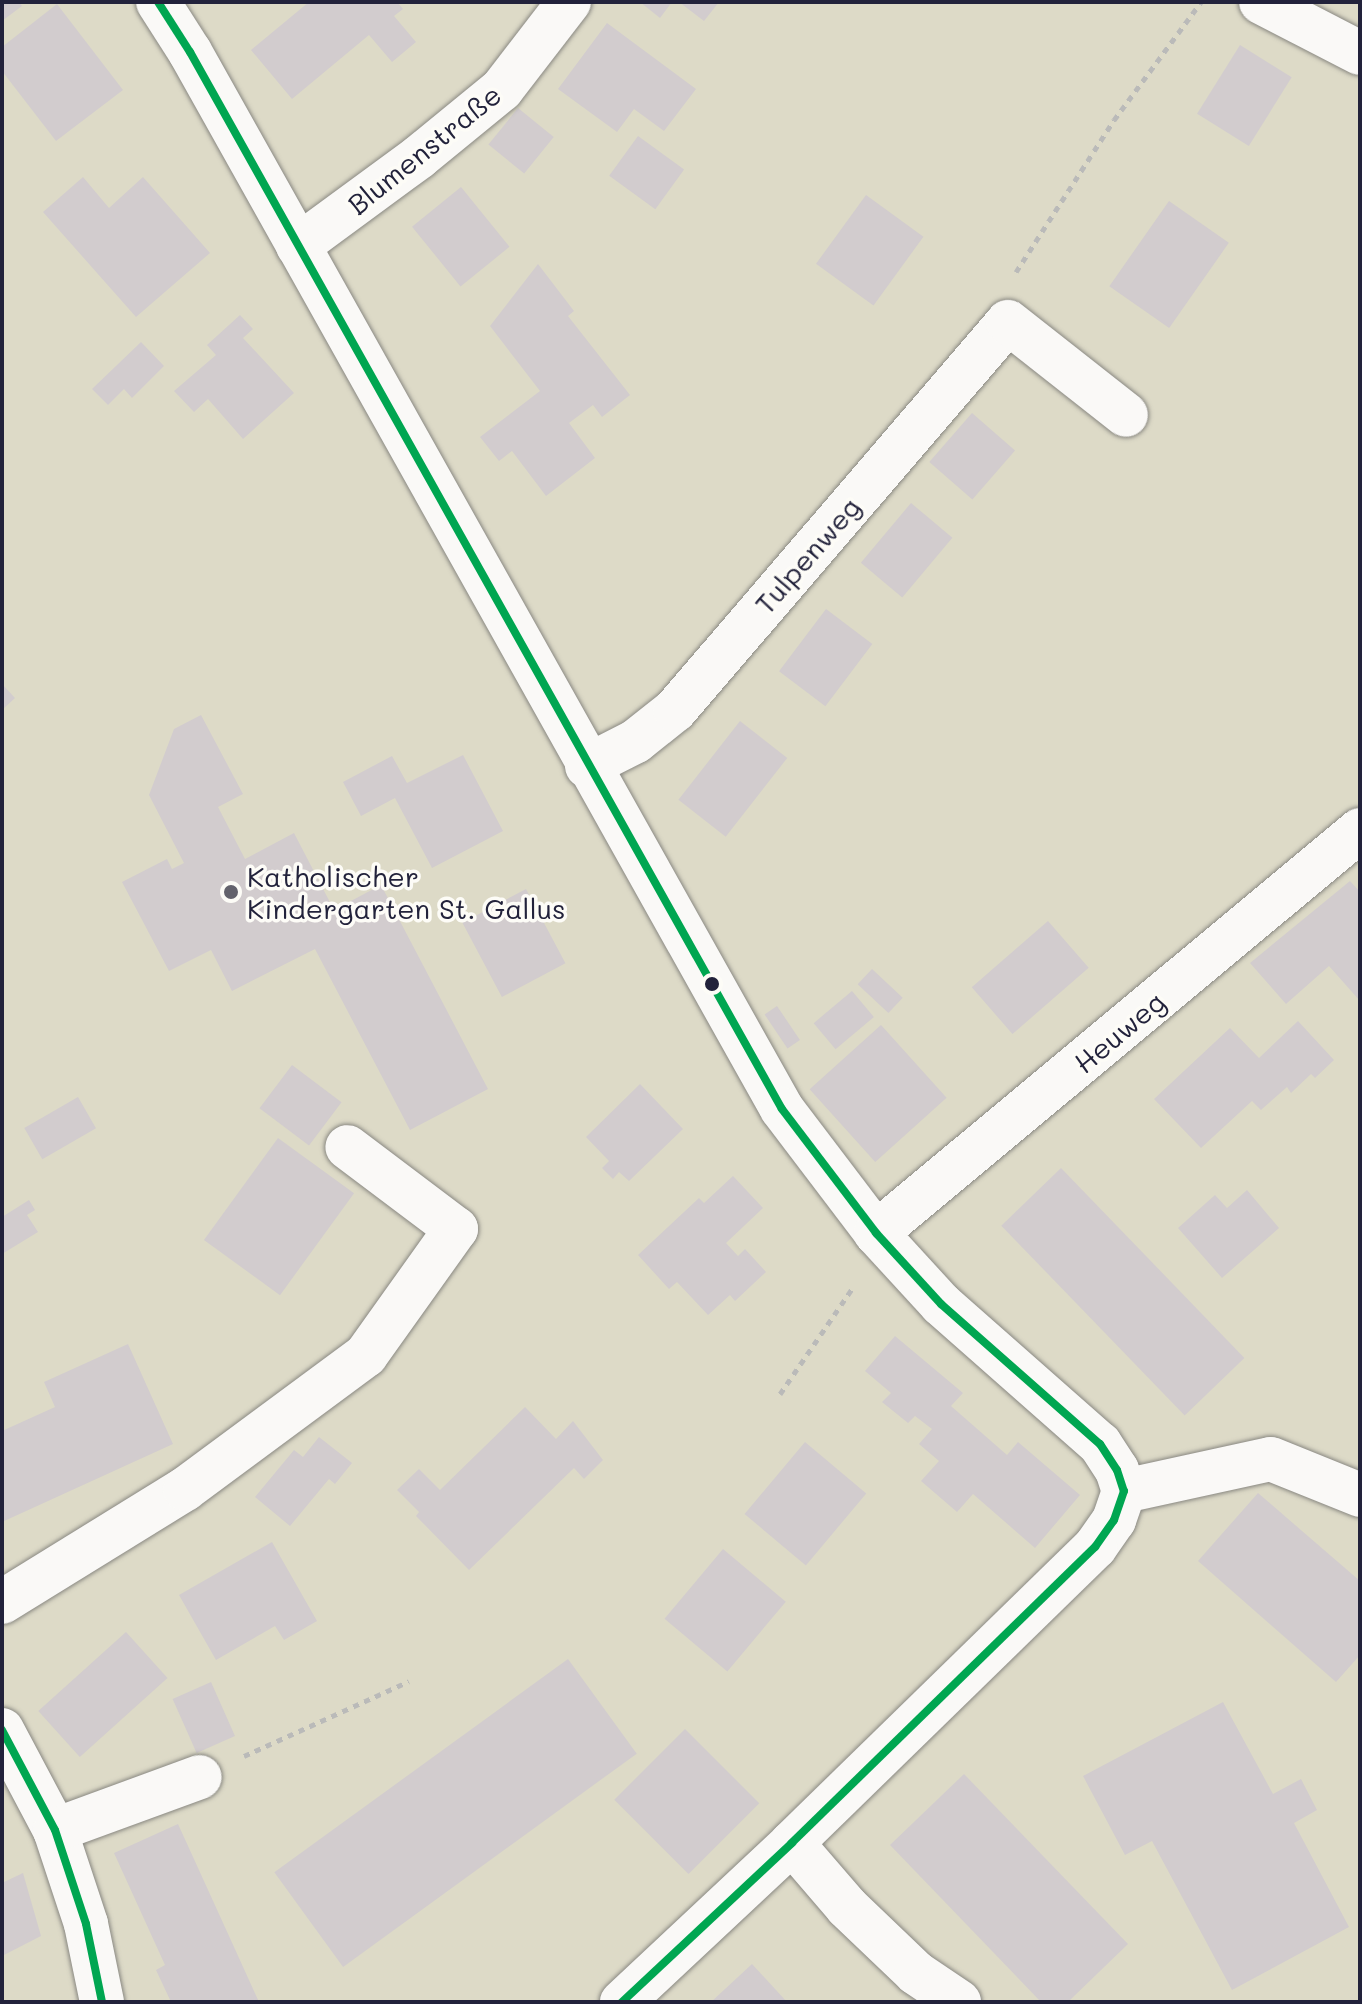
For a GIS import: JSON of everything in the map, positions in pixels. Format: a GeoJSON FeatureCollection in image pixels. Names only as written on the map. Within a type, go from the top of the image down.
{"type":"FeatureCollection","features":[{"type":"Feature","properties":{"kind":"street"},"geometry":{"type":"LineString","coordinates":[[158,2],[190,52],[587,766],[782,1109],[880,1236],[941,1304],[1100,1444],[1117,1470],[1124,1491],[1114,1520],[1095,1547],[792,1843],[622,2002]]}},
{"type":"Feature","properties":{"kind":"street","name":"Blumenstraße"},"geometry":{"type":"LineString","coordinates":[[298,246],[408,166],[502,89],[569,2]]}},
{"type":"Feature","properties":{"kind":"street"},"geometry":{"type":"LineString","coordinates":[[1261,2],[1360,53]]}},
{"type":"Feature","properties":{"kind":"street"},"geometry":{"type":"LineString","coordinates":[[1008,322],[1126,415]]}},
{"type":"Feature","properties":{"kind":"street","name":"Tulpenweg"},"geometry":{"type":"LineString","coordinates":[[587,766],[636,741],[675,710],[1008,322]]}},
{"type":"Feature","properties":{"kind":"street","name":"Heuweg"},"geometry":{"type":"LineString","coordinates":[[880,1236],[1356,841]]}},
{"type":"Feature","properties":{"kind":"street"},"geometry":{"type":"LineString","coordinates":[[2,1602],[185,1489],[366,1355],[456,1229],[347,1147]]}},
{"type":"Feature","properties":{"kind":"street"},"geometry":{"type":"LineString","coordinates":[[1124,1491],[1271,1459],[1360,1495]]}},
{"type":"Feature","properties":{"kind":"street"},"geometry":{"type":"LineString","coordinates":[[2,1730],[55,1830],[86,1924],[102,2002]]}},
{"type":"Feature","properties":{"kind":"street"},"geometry":{"type":"LineString","coordinates":[[55,1830],[200,1777]]}},
{"type":"Feature","properties":{"kind":"street"},"geometry":{"type":"LineString","coordinates":[[792,1843],[847,1907],[916,1973],[959,2002]]}},
{"type":"Feature","properties":{"kind":"path"},"geometry":{"type":"LineString","coordinates":[[1008,322],[1011,280],[1114,120],[1201,2]]}},
{"type":"Feature","properties":{"kind":"path"},"geometry":{"type":"LineString","coordinates":[[780,1394],[880,1236]]}},
{"type":"Feature","properties":{"kind":"path"},"geometry":{"type":"LineString","coordinates":[[200,1777],[409,1681]]}},
{"type":"Feature","properties":{"kind":"building"},"geometry":{"type":"Polygon","coordinates":[[[2,2],[19,2],[22,6],[2,21],[2,2]]]}},
{"type":"Feature","properties":{"kind":"building"},"geometry":{"type":"Polygon","coordinates":[[[309,2],[397,2],[403,9],[394,16],[416,42],[392,62],[369,35],[292,99],[251,50],[309,2]]]}},
{"type":"Feature","properties":{"kind":"building"},"geometry":{"type":"Polygon","coordinates":[[[640,2],[672,2],[660,18],[640,2]]]}},
{"type":"Feature","properties":{"kind":"building"},"geometry":{"type":"Polygon","coordinates":[[[679,2],[719,2],[704,21],[679,2]]]}},
{"type":"Feature","properties":{"kind":"building"},"geometry":{"type":"Polygon","coordinates":[[[57,4],[123,90],[56,141],[2,71],[2,47],[57,4]]]}},
{"type":"Feature","properties":{"kind":"building"},"geometry":{"type":"Polygon","coordinates":[[[607,23],[696,89],[664,131],[634,109],[617,132],[558,89],[607,23]]]}},
{"type":"Feature","properties":{"kind":"building"},"geometry":{"type":"Polygon","coordinates":[[[1240,45],[1292,77],[1249,146],[1197,114],[1240,45]]]}},
{"type":"Feature","properties":{"kind":"building"},"geometry":{"type":"Polygon","coordinates":[[[518,108],[554,137],[524,173],[488,145],[518,108]]]}},
{"type":"Feature","properties":{"kind":"building"},"geometry":{"type":"Polygon","coordinates":[[[638,136],[684,170],[655,209],[609,176],[638,136]]]}},
{"type":"Feature","properties":{"kind":"building"},"geometry":{"type":"Polygon","coordinates":[[[83,177],[109,208],[143,177],[210,253],[136,317],[43,212],[83,177]]]}},
{"type":"Feature","properties":{"kind":"building"},"geometry":{"type":"Polygon","coordinates":[[[461,187],[509,247],[460,286],[412,227],[461,187]]]}},
{"type":"Feature","properties":{"kind":"building"},"geometry":{"type":"Polygon","coordinates":[[[866,195],[923,237],[873,305],[816,264],[866,195]]]}},
{"type":"Feature","properties":{"kind":"building"},"geometry":{"type":"Polygon","coordinates":[[[1169,201],[1229,243],[1169,328],[1109,286],[1169,201]]]}},
{"type":"Feature","properties":{"kind":"building"},"geometry":{"type":"Polygon","coordinates":[[[538,264],[574,311],[568,316],[630,395],[602,417],[593,405],[569,423],[595,458],[546,496],[512,451],[499,461],[480,437],[540,391],[490,326],[538,264]]]}},
{"type":"Feature","properties":{"kind":"building"},"geometry":{"type":"Polygon","coordinates":[[[240,315],[253,329],[243,338],[294,393],[243,439],[208,399],[194,412],[174,391],[216,355],[207,345],[240,315]]]}},
{"type":"Feature","properties":{"kind":"building"},"geometry":{"type":"Polygon","coordinates":[[[141,342],[164,366],[132,398],[124,389],[108,405],[92,389],[141,342]]]}},
{"type":"Feature","properties":{"kind":"building"},"geometry":{"type":"Polygon","coordinates":[[[972,413],[1015,450],[972,499],[929,462],[972,413]]]}},
{"type":"Feature","properties":{"kind":"building"},"geometry":{"type":"Polygon","coordinates":[[[911,503],[952,538],[902,597],[861,563],[911,503]]]}},
{"type":"Feature","properties":{"kind":"building"},"geometry":{"type":"Polygon","coordinates":[[[826,609],[872,644],[825,706],[779,671],[826,609]]]}},
{"type":"Feature","properties":{"kind":"building"},"geometry":{"type":"Polygon","coordinates":[[[2,684],[15,698],[2,710],[2,684]]]}},
{"type":"Feature","properties":{"kind":"building"},"geometry":{"type":"Polygon","coordinates":[[[201,715],[243,794],[218,807],[245,859],[294,833],[334,910],[381,885],[488,1089],[410,1130],[315,949],[232,991],[211,950],[169,971],[122,882],[167,859],[172,869],[184,863],[149,795],[174,729],[201,715]]]}},
{"type":"Feature","properties":{"kind":"building"},"geometry":{"type":"Polygon","coordinates":[[[740,721],[787,758],[726,837],[678,800],[740,721]]]}},
{"type":"Feature","properties":{"kind":"building"},"geometry":{"type":"Polygon","coordinates":[[[463,755],[503,831],[432,868],[395,798],[361,816],[343,782],[392,756],[407,783],[463,755]]]}},
{"type":"Feature","properties":{"kind":"building"},"geometry":{"type":"Polygon","coordinates":[[[1350,881],[1360,892],[1360,1001],[1329,966],[1286,1004],[1250,963],[1350,881]]]}},
{"type":"Feature","properties":{"kind":"building"},"geometry":{"type":"Polygon","coordinates":[[[526,889],[565,963],[502,997],[462,923],[526,889]]]}},
{"type":"Feature","properties":{"kind":"building"},"geometry":{"type":"Polygon","coordinates":[[[1048,921],[1089,968],[1012,1034],[972,987],[1048,921]]]}},
{"type":"Feature","properties":{"kind":"building"},"geometry":{"type":"Polygon","coordinates":[[[872,969],[903,998],[888,1013],[858,984],[872,969]]]}},
{"type":"Feature","properties":{"kind":"building"},"geometry":{"type":"Polygon","coordinates":[[[852,991],[874,1017],[836,1049],[814,1023],[852,991]]]}},
{"type":"Feature","properties":{"kind":"building"},"geometry":{"type":"Polygon","coordinates":[[[777,1006],[800,1040],[787,1048],[765,1014],[777,1006]]]}},
{"type":"Feature","properties":{"kind":"building"},"geometry":{"type":"Polygon","coordinates":[[[1298,1021],[1334,1060],[1315,1078],[1311,1074],[1291,1093],[1287,1087],[1261,1110],[1252,1101],[1201,1148],[1154,1099],[1230,1028],[1259,1058],[1298,1021]]]}},
{"type":"Feature","properties":{"kind":"building"},"geometry":{"type":"Polygon","coordinates":[[[881,1025],[947,1098],[875,1162],[810,1089],[881,1025]]]}},
{"type":"Feature","properties":{"kind":"building"},"geometry":{"type":"Polygon","coordinates":[[[292,1065],[342,1102],[309,1145],[260,1108],[292,1065]]]}},
{"type":"Feature","properties":{"kind":"building"},"geometry":{"type":"Polygon","coordinates":[[[640,1084],[683,1129],[629,1181],[619,1172],[613,1179],[602,1168],[609,1161],[586,1137],[640,1084]]]}},
{"type":"Feature","properties":{"kind":"building"},"geometry":{"type":"Polygon","coordinates":[[[78,1097],[96,1128],[42,1159],[24,1128],[78,1097]]]}},
{"type":"Feature","properties":{"kind":"building"},"geometry":{"type":"Polygon","coordinates":[[[278,1138],[354,1193],[280,1295],[204,1240],[278,1138]]]}},
{"type":"Feature","properties":{"kind":"building"},"geometry":{"type":"Polygon","coordinates":[[[1061,1168],[1244,1358],[1185,1416],[1001,1226],[1061,1168]]]}},
{"type":"Feature","properties":{"kind":"building"},"geometry":{"type":"Polygon","coordinates":[[[733,1176],[763,1208],[726,1243],[738,1256],[745,1249],[766,1272],[735,1301],[730,1295],[708,1315],[677,1282],[669,1289],[638,1255],[699,1198],[704,1203],[733,1176]]]}},
{"type":"Feature","properties":{"kind":"building"},"geometry":{"type":"Polygon","coordinates":[[[1247,1190],[1279,1228],[1222,1278],[1178,1228],[1215,1195],[1227,1208],[1247,1190]]]}},
{"type":"Feature","properties":{"kind":"building"},"geometry":{"type":"Polygon","coordinates":[[[29,1200],[35,1210],[27,1215],[38,1232],[2,1254],[2,1217],[29,1200]]]}},
{"type":"Feature","properties":{"kind":"building"},"geometry":{"type":"Polygon","coordinates":[[[895,1336],[963,1393],[951,1406],[1007,1455],[1018,1442],[1080,1495],[1035,1548],[973,1494],[957,1512],[921,1481],[939,1461],[919,1444],[932,1429],[915,1416],[908,1423],[882,1402],[891,1393],[865,1371],[895,1336]]]}},
{"type":"Feature","properties":{"kind":"building"},"geometry":{"type":"Polygon","coordinates":[[[128,1344],[173,1444],[2,1522],[2,1431],[55,1407],[44,1382],[128,1344]]]}},
{"type":"Feature","properties":{"kind":"building"},"geometry":{"type":"Polygon","coordinates":[[[525,1407],[556,1439],[573,1421],[603,1460],[584,1479],[574,1468],[469,1570],[416,1516],[419,1512],[397,1490],[419,1469],[440,1490],[525,1407]]]}},
{"type":"Feature","properties":{"kind":"building"},"geometry":{"type":"Polygon","coordinates":[[[319,1437],[352,1463],[335,1484],[329,1479],[290,1526],[255,1497],[294,1450],[303,1457],[319,1437]]]}},
{"type":"Feature","properties":{"kind":"building"},"geometry":{"type":"Polygon","coordinates":[[[805,1442],[866,1493],[806,1565],[745,1514],[805,1442]]]}},
{"type":"Feature","properties":{"kind":"building"},"geometry":{"type":"Polygon","coordinates":[[[1258,1493],[1360,1581],[1360,1655],[1336,1682],[1198,1561],[1258,1493]]]}},
{"type":"Feature","properties":{"kind":"building"},"geometry":{"type":"Polygon","coordinates":[[[272,1542],[317,1621],[284,1640],[275,1626],[216,1660],[179,1595],[272,1542]]]}},
{"type":"Feature","properties":{"kind":"building"},"geometry":{"type":"Polygon","coordinates":[[[723,1549],[786,1602],[727,1671],[665,1619],[723,1549]]]}},
{"type":"Feature","properties":{"kind":"building"},"geometry":{"type":"Polygon","coordinates":[[[126,1632],[167,1678],[80,1757],[38,1711],[126,1632]]]}},
{"type":"Feature","properties":{"kind":"building"},"geometry":{"type":"Polygon","coordinates":[[[568,1659],[637,1754],[343,1967],[274,1872],[568,1659]]]}},
{"type":"Feature","properties":{"kind":"building"},"geometry":{"type":"Polygon","coordinates":[[[211,1682],[235,1736],[197,1753],[173,1699],[211,1682]]]}},
{"type":"Feature","properties":{"kind":"building"},"geometry":{"type":"Polygon","coordinates":[[[1223,1702],[1273,1794],[1301,1779],[1317,1810],[1294,1823],[1349,1927],[1232,1990],[1152,1841],[1125,1855],[1083,1776],[1223,1702]]]}},
{"type":"Feature","properties":{"kind":"building"},"geometry":{"type":"Polygon","coordinates":[[[685,1729],[759,1803],[689,1874],[614,1800],[685,1729]]]}},
{"type":"Feature","properties":{"kind":"building"},"geometry":{"type":"Polygon","coordinates":[[[964,1774],[1128,1944],[1068,2002],[1041,2002],[890,1845],[964,1774]]]}},
{"type":"Feature","properties":{"kind":"building"},"geometry":{"type":"Polygon","coordinates":[[[178,1824],[259,2002],[171,2002],[156,1970],[165,1965],[114,1853],[178,1824]]]}},
{"type":"Feature","properties":{"kind":"building"},"geometry":{"type":"Polygon","coordinates":[[[23,1873],[41,1936],[2,1956],[2,1883],[23,1873]]]}},
{"type":"Feature","properties":{"kind":"building"},"geometry":{"type":"Polygon","coordinates":[[[752,1964],[787,2002],[711,2002],[752,1964]]]}},
{"type":"Feature","properties":{"kind":"transit line"},"geometry":{"type":"LineString","coordinates":[[158,2],[190,52],[782,1109],[876,1233],[941,1304],[1100,1444],[1117,1470],[1124,1491],[1114,1520],[1095,1547],[792,1843],[622,2002]]}},
{"type":"Feature","properties":{"kind":"transit line"},"geometry":{"type":"LineString","coordinates":[[2,1730],[55,1830],[86,1924],[102,2002]]}},
{"type":"Feature","properties":{"kind":"place","name":"Katholischer Kindergarten St. Gallus"},"geometry":{"type":"Point","coordinates":[231,892]}}]}
